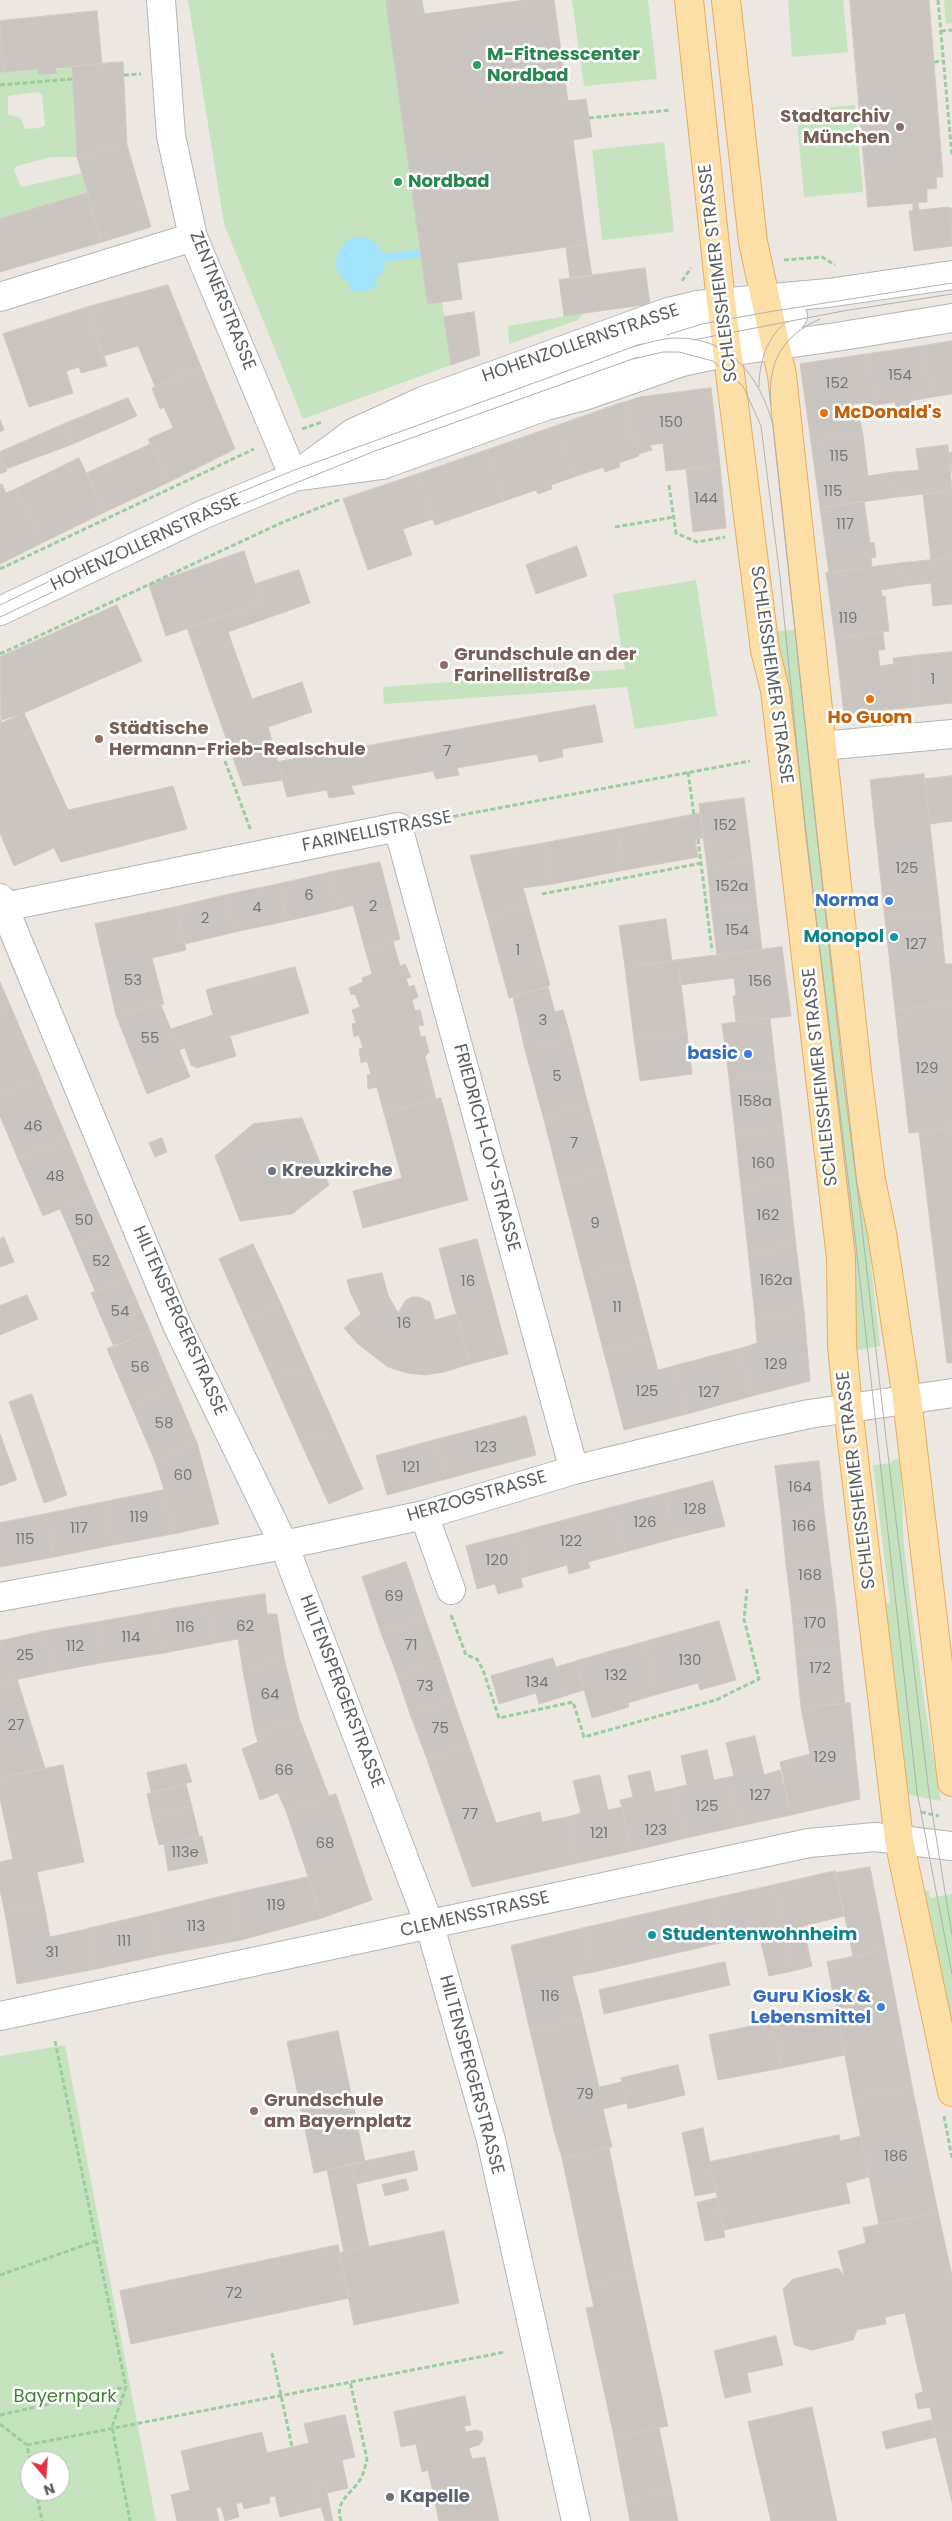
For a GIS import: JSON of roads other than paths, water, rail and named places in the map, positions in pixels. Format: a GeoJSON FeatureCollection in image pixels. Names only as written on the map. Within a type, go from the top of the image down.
{"type":"FeatureCollection","features":[{"type":"Feature","properties":{"kind":"main road","name":"SCHLEISSHEIMER STRASSE"},"geometry":{"type":"LineString","coordinates":[[689,0],[724,327],[766,650],[775,690],[816,1031],[841,1258],[842,1345],[848,1408],[899,1840],[952,2092]]}},
{"type":"Feature","properties":{"kind":"main road","name":"SCHLEISSHEIMER STRASSE"},"geometry":{"type":"LineString","coordinates":[[726,0],[753,242],[777,346],[805,576],[822,746],[871,1180],[882,1233],[907,1399],[952,1782]]}},
{"type":"Feature","properties":{"kind":"street","name":"ZENTNERSTRASSE"},"geometry":{"type":"LineString","coordinates":[[161,0],[172,136],[193,237],[294,477]]}},
{"type":"Feature","properties":{"kind":"street"},"geometry":{"type":"LineString","coordinates":[[0,297],[193,237]]}},
{"type":"Feature","properties":{"kind":"street","name":"HOHENZOLLERNSTRASSE"},"geometry":{"type":"LineString","coordinates":[[294,477],[382,465],[546,406],[584,396],[682,362],[724,327],[768,309],[828,293],[952,275]]}},
{"type":"Feature","properties":{"kind":"street"},"geometry":{"type":"LineString","coordinates":[[724,327],[768,309],[952,292]]}},
{"type":"Feature","properties":{"kind":"street","name":"HOHENZOLLERNSTRASSE"},"geometry":{"type":"LineString","coordinates":[[0,611],[202,515],[294,477],[353,433],[424,401],[668,312],[724,327],[777,346],[952,318]]}},
{"type":"Feature","properties":{"kind":"street"},"geometry":{"type":"LineString","coordinates":[[822,746],[952,734]]}},
{"type":"Feature","properties":{"kind":"street","name":"FARINELLISTRASSE"},"geometry":{"type":"LineString","coordinates":[[2,903],[398,827]]}},
{"type":"Feature","properties":{"kind":"street","name":"FRIEDRICH-LOY-STRASSE"},"geometry":{"type":"LineString","coordinates":[[398,827],[574,1470]]}},
{"type":"Feature","properties":{"kind":"street","name":"HILTENSPERGERSTRASSE"},"geometry":{"type":"LineString","coordinates":[[2,903],[177,1325],[284,1545],[430,1926],[491,2140],[576,2521]]}},
{"type":"Feature","properties":{"kind":"street","name":"HERZOGSTRASSE"},"geometry":{"type":"LineString","coordinates":[[0,1598],[284,1545],[424,1515],[574,1470],[704,1437],[848,1408],[952,1393]]}},
{"type":"Feature","properties":{"kind":"street"},"geometry":{"type":"LineString","coordinates":[[424,1515],[450,1599]]}},
{"type":"Feature","properties":{"kind":"street","name":"CLEMENSSTRASSE"},"geometry":{"type":"LineString","coordinates":[[0,2016],[430,1926],[782,1848],[847,1838],[875,1837],[952,1846]]}},
{"type":"Feature","properties":{"kind":"water"},"geometry":{"type":"Polygon","coordinates":[[[353,237],[371,240],[378,245],[384,254],[420,249],[421,257],[385,262],[381,274],[374,281],[378,286],[363,292],[348,290],[351,281],[347,282],[337,271],[336,258],[342,246],[353,237]]]}},
{"type":"Feature","properties":{"kind":"tram line"},"geometry":{"type":"LineString","coordinates":[[667,335],[702,324],[952,283]]}},
{"type":"Feature","properties":{"kind":"tram line"},"geometry":{"type":"LineString","coordinates":[[693,340],[843,311],[952,294]]}},
{"type":"Feature","properties":{"kind":"tram line"},"geometry":{"type":"LineString","coordinates":[[771,405],[771,377],[779,353],[795,334],[820,319]]}},
{"type":"Feature","properties":{"kind":"tram line"},"geometry":{"type":"LineString","coordinates":[[759,387],[761,368],[769,342],[787,321]]}},
{"type":"Feature","properties":{"kind":"tram line"},"geometry":{"type":"LineString","coordinates":[[635,346],[676,338],[695,339],[712,344],[727,352],[751,376],[760,391],[773,425],[817,835],[886,1438],[929,1793],[952,1935]]}},
{"type":"Feature","properties":{"kind":"tram line"},"geometry":{"type":"LineString","coordinates":[[0,605],[199,509],[292,471],[641,344]]}},
{"type":"Feature","properties":{"kind":"tram line"},"geometry":{"type":"LineString","coordinates":[[633,359],[663,352],[679,352],[713,361],[743,386],[761,426],[780,577],[806,837],[853,1219],[917,1792],[952,1974]]}},
{"type":"Feature","properties":{"kind":"tram line"},"geometry":{"type":"LineString","coordinates":[[0,617],[204,520],[375,451],[638,357]]}},
{"type":"Feature","properties":{"kind":"place","name":"M-Fitnesscenter Nordbad"},"geometry":{"type":"Point","coordinates":[477,65]}},
{"type":"Feature","properties":{"kind":"place","name":"Stadtarchiv München"},"geometry":{"type":"Point","coordinates":[900,127]}},
{"type":"Feature","properties":{"kind":"place","name":"Nordbad"},"geometry":{"type":"Point","coordinates":[398,182]}},
{"type":"Feature","properties":{"kind":"place","name":"McDonald's"},"geometry":{"type":"Point","coordinates":[824,413]}},
{"type":"Feature","properties":{"kind":"place","name":"Grundschule an der Farinellistraße"},"geometry":{"type":"Point","coordinates":[444,665]}},
{"type":"Feature","properties":{"kind":"place","name":"Ho Guom"},"geometry":{"type":"Point","coordinates":[870,699]}},
{"type":"Feature","properties":{"kind":"place","name":"Städtische Hermann-Frieb-Realschule"},"geometry":{"type":"Point","coordinates":[99,739]}},
{"type":"Feature","properties":{"kind":"place","name":"Norma"},"geometry":{"type":"Point","coordinates":[889,901]}},
{"type":"Feature","properties":{"kind":"place","name":"Monopol"},"geometry":{"type":"Point","coordinates":[894,937]}},
{"type":"Feature","properties":{"kind":"place","name":"basic"},"geometry":{"type":"Point","coordinates":[748,1054]}},
{"type":"Feature","properties":{"kind":"place","name":"Kreuzkirche"},"geometry":{"type":"Point","coordinates":[272,1171]}},
{"type":"Feature","properties":{"kind":"place","name":"Studentenwohnheim"},"geometry":{"type":"Point","coordinates":[652,1935]}},
{"type":"Feature","properties":{"kind":"place","name":"Guru Kiosk & Lebensmittel"},"geometry":{"type":"Point","coordinates":[881,2007]}},
{"type":"Feature","properties":{"kind":"place","name":"Grundschule am Bayernplatz"},"geometry":{"type":"Point","coordinates":[254,2111]}},
{"type":"Feature","properties":{"kind":"place","name":"Kapelle"},"geometry":{"type":"Point","coordinates":[390,2497]}},
{"type":"Feature","properties":{"kind":"park label","name":"Bayernpark"},"geometry":{"type":"Point","coordinates":[65,2397]}}]}
